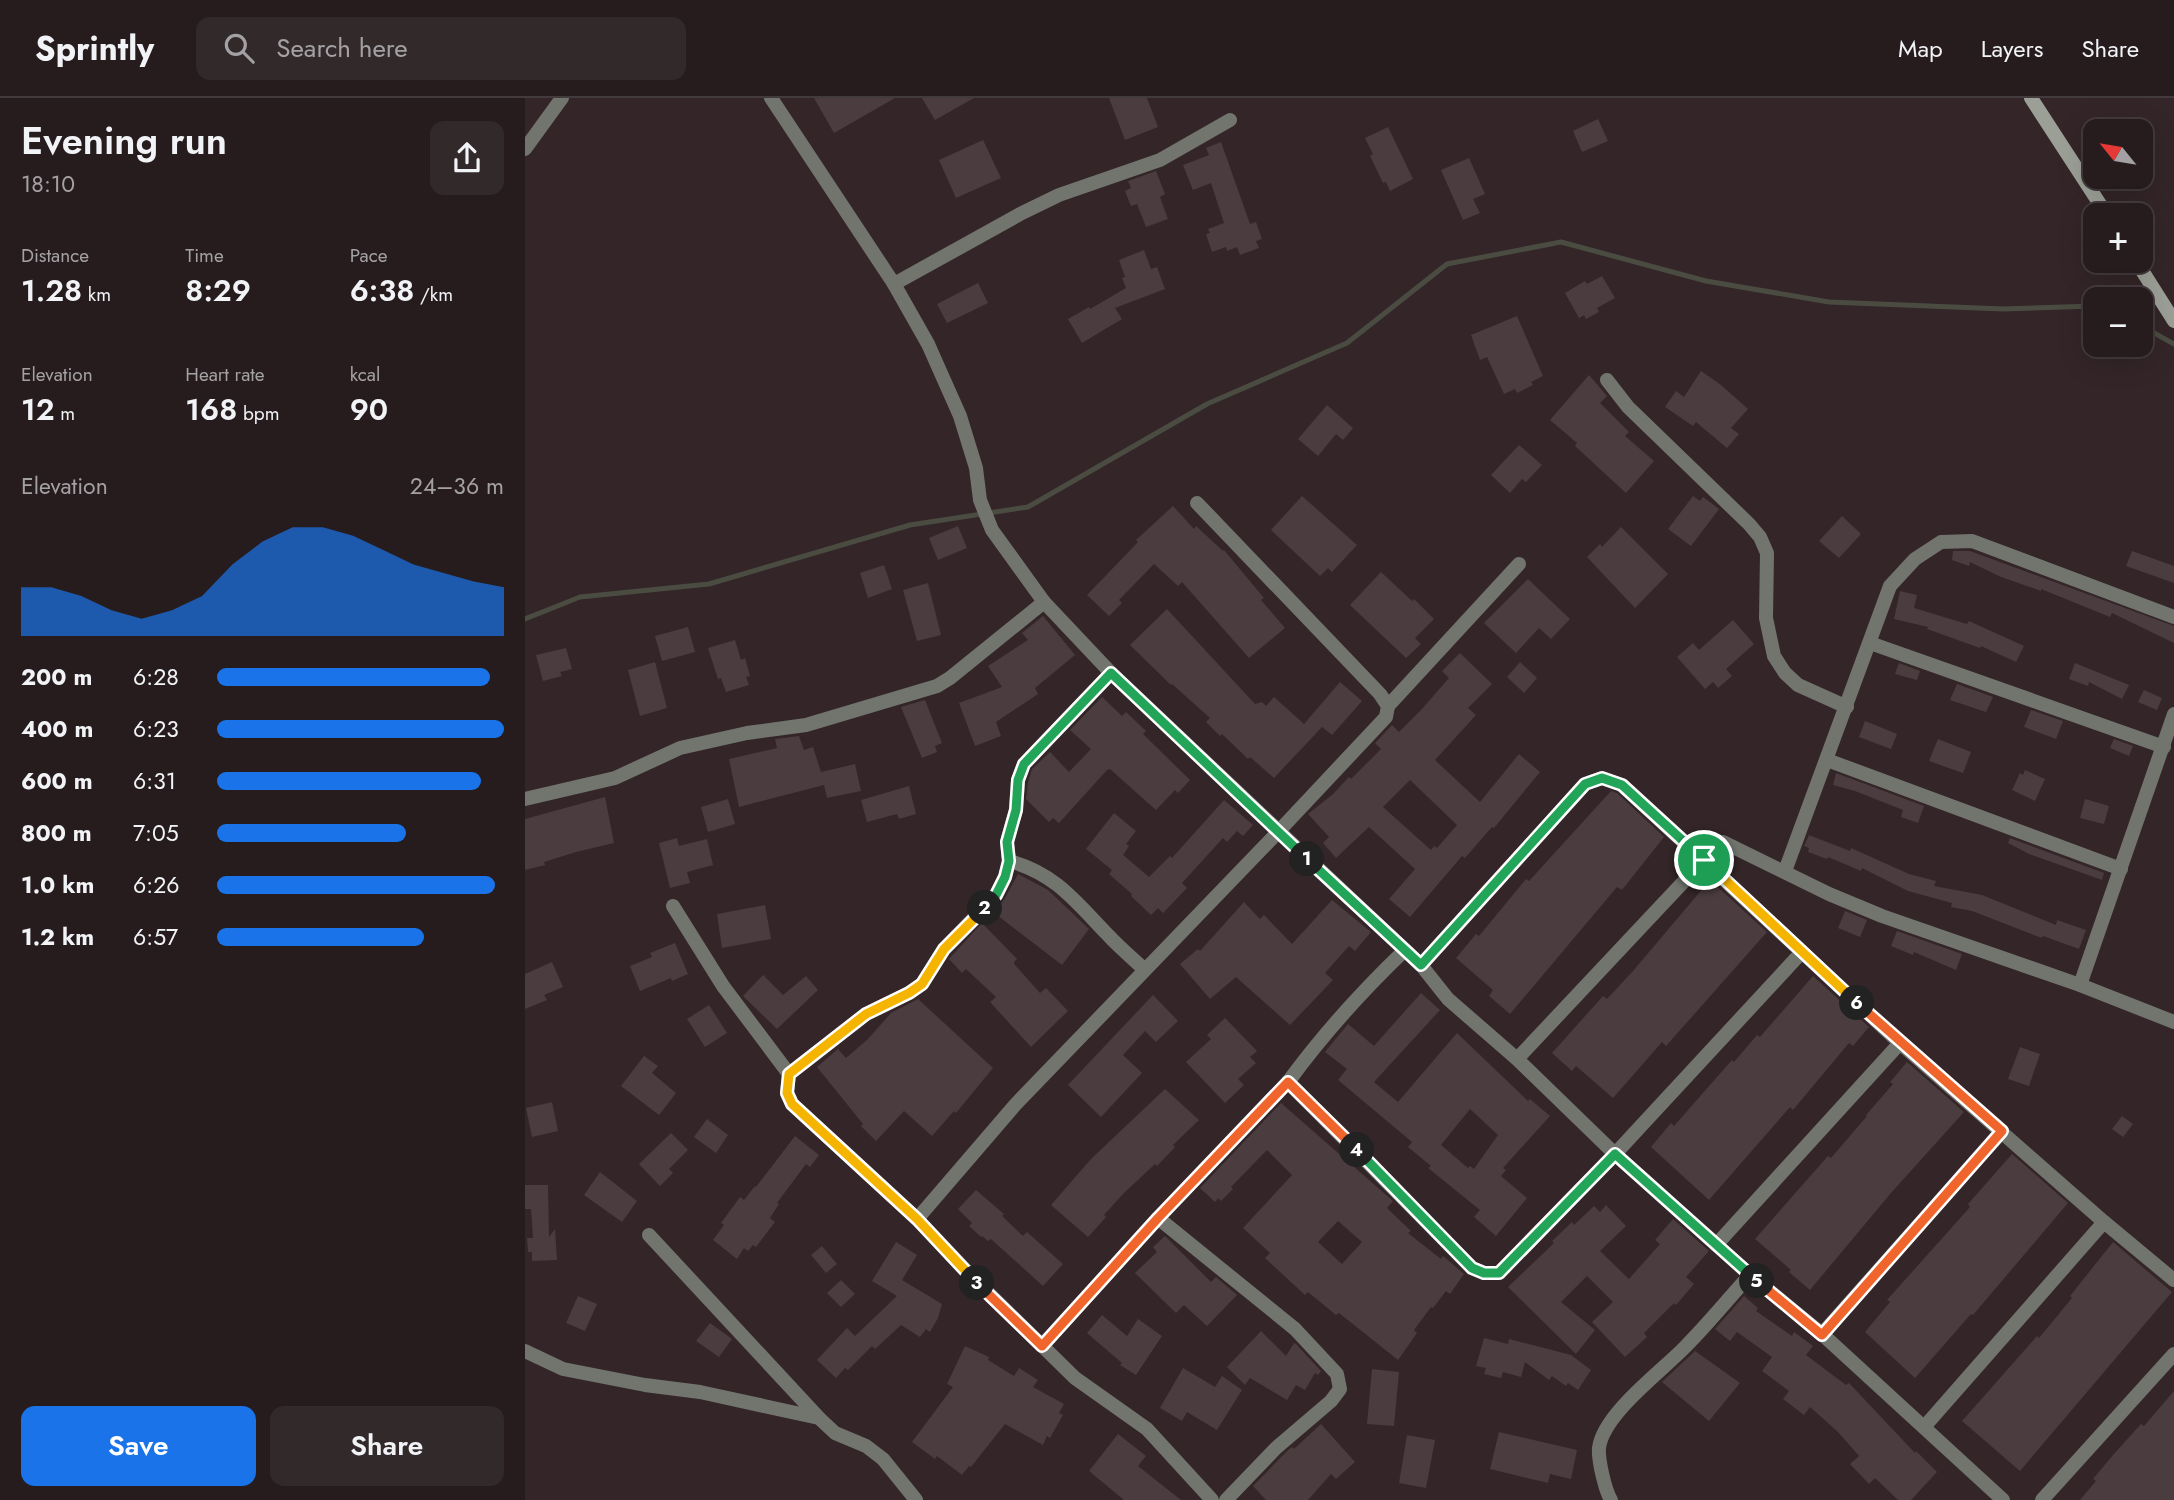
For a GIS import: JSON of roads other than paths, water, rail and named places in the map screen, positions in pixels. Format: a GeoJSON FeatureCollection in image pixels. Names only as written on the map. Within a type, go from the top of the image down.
{"type":"FeatureCollection","features":[{"type":"Feature","properties":{"kind":"street"},"geometry":{"type":"LineString","coordinates":[[525,149],[562,98]]}},
{"type":"Feature","properties":{"kind":"street"},"geometry":{"type":"LineString","coordinates":[[771,98],[811,154],[894,284],[928,344],[960,416],[976,468],[980,500],[992,530],[1044,602],[1111,673],[1421,965],[1448,999],[1517,1059],[1615,1154],[1925,1426],[2003,1500]]}},
{"type":"Feature","properties":{"kind":"street"},"geometry":{"type":"LineString","coordinates":[[2031,98],[2099,203]]}},
{"type":"Feature","properties":{"kind":"street"},"geometry":{"type":"LineString","coordinates":[[894,284],[1059,195],[1160,160],[1230,120]]}},
{"type":"Feature","properties":{"kind":"street"},"geometry":{"type":"LineString","coordinates":[[2144,273],[2174,321]]}},
{"type":"Feature","properties":{"kind":"street"},"geometry":{"type":"LineString","coordinates":[[1607,380],[1629,407],[1760,537],[1767,554],[1766,618],[1774,656],[1785,674],[1798,685],[1847,707]]}},
{"type":"Feature","properties":{"kind":"street"},"geometry":{"type":"LineString","coordinates":[[1197,503],[1380,694],[1388,706]]}},
{"type":"Feature","properties":{"kind":"street"},"geometry":{"type":"LineString","coordinates":[[1785,871],[1890,586],[1915,559],[1941,542],[1972,541],[2174,617]]}},
{"type":"Feature","properties":{"kind":"street"},"geometry":{"type":"LineString","coordinates":[[917,1219],[1015,1105],[1387,717],[1388,706],[1519,564]]}},
{"type":"Feature","properties":{"kind":"street"},"geometry":{"type":"LineString","coordinates":[[525,799],[615,778],[680,748],[747,733],[806,725],[937,686],[1044,602]]}},
{"type":"Feature","properties":{"kind":"street"},"geometry":{"type":"LineString","coordinates":[[1870,643],[2164,747]]}},
{"type":"Feature","properties":{"kind":"street"},"geometry":{"type":"LineString","coordinates":[[789,1074],[866,1014],[922,984],[944,949],[996,895],[1009,861],[1007,842],[1016,810],[1018,780],[1024,764],[1111,673]]}},
{"type":"Feature","properties":{"kind":"street"},"geometry":{"type":"LineString","coordinates":[[2080,985],[2174,715]]}},
{"type":"Feature","properties":{"kind":"street"},"geometry":{"type":"LineString","coordinates":[[1827,760],[2121,869]]}},
{"type":"Feature","properties":{"kind":"street"},"geometry":{"type":"LineString","coordinates":[[1421,965],[1585,784],[1602,778],[1622,785],[1900,1043],[2174,1280]]}},
{"type":"Feature","properties":{"kind":"street"},"geometry":{"type":"LineString","coordinates":[[1517,1059],[1704,860],[1715,844],[1723,842],[1829,894],[1882,916],[2080,985],[2174,1022]]}},
{"type":"Feature","properties":{"kind":"street"},"geometry":{"type":"LineString","coordinates":[[1009,861],[1029,866],[1047,876],[1076,900],[1109,937],[1144,969]]}},
{"type":"Feature","properties":{"kind":"street"},"geometry":{"type":"LineString","coordinates":[[673,906],[723,986],[789,1074],[787,1093],[792,1104],[917,1219],[1075,1378],[1147,1429],[1212,1500]]}},
{"type":"Feature","properties":{"kind":"street"},"geometry":{"type":"LineString","coordinates":[[1042,1346],[1158,1218],[1288,1082],[1322,1036],[1356,997],[1405,950]]}},
{"type":"Feature","properties":{"kind":"street"},"geometry":{"type":"LineString","coordinates":[[1288,1082],[1472,1268],[1484,1273],[1499,1273],[1615,1154],[1801,953]]}},
{"type":"Feature","properties":{"kind":"street"},"geometry":{"type":"LineString","coordinates":[[1716,1245],[1900,1043]]}},
{"type":"Feature","properties":{"kind":"street"},"geometry":{"type":"LineString","coordinates":[[1822,1335],[2002,1131]]}},
{"type":"Feature","properties":{"kind":"street"},"geometry":{"type":"LineString","coordinates":[[1158,1218],[1295,1329],[1337,1374],[1340,1389],[1331,1401],[1276,1448],[1226,1500]]}},
{"type":"Feature","properties":{"kind":"street"},"geometry":{"type":"LineString","coordinates":[[1925,1426],[2104,1222]]}},
{"type":"Feature","properties":{"kind":"street"},"geometry":{"type":"LineString","coordinates":[[649,1235],[819,1418],[835,1433],[866,1446],[883,1459],[916,1500]]}},
{"type":"Feature","properties":{"kind":"street"},"geometry":{"type":"LineString","coordinates":[[1611,1500],[1606,1490],[1599,1448],[1612,1420],[1634,1395],[1685,1347],[1750,1275]]}},
{"type":"Feature","properties":{"kind":"street"},"geometry":{"type":"LineString","coordinates":[[525,1351],[563,1369],[645,1385],[700,1392],[819,1418]]}},
{"type":"Feature","properties":{"kind":"street"},"geometry":{"type":"LineString","coordinates":[[2042,1500],[2174,1354]]}},
{"type":"Feature","properties":{"kind":"waterway"},"geometry":{"type":"LineString","coordinates":[[525,619],[580,597],[709,584],[910,525],[1028,507],[1207,404],[1347,343],[1447,264],[1561,242],[1706,281],[1829,302],[2003,309],[2083,306]]}},
{"type":"Feature","properties":{"kind":"waterway"},"geometry":{"type":"LineString","coordinates":[[2153,332],[2174,344]]}}]}
